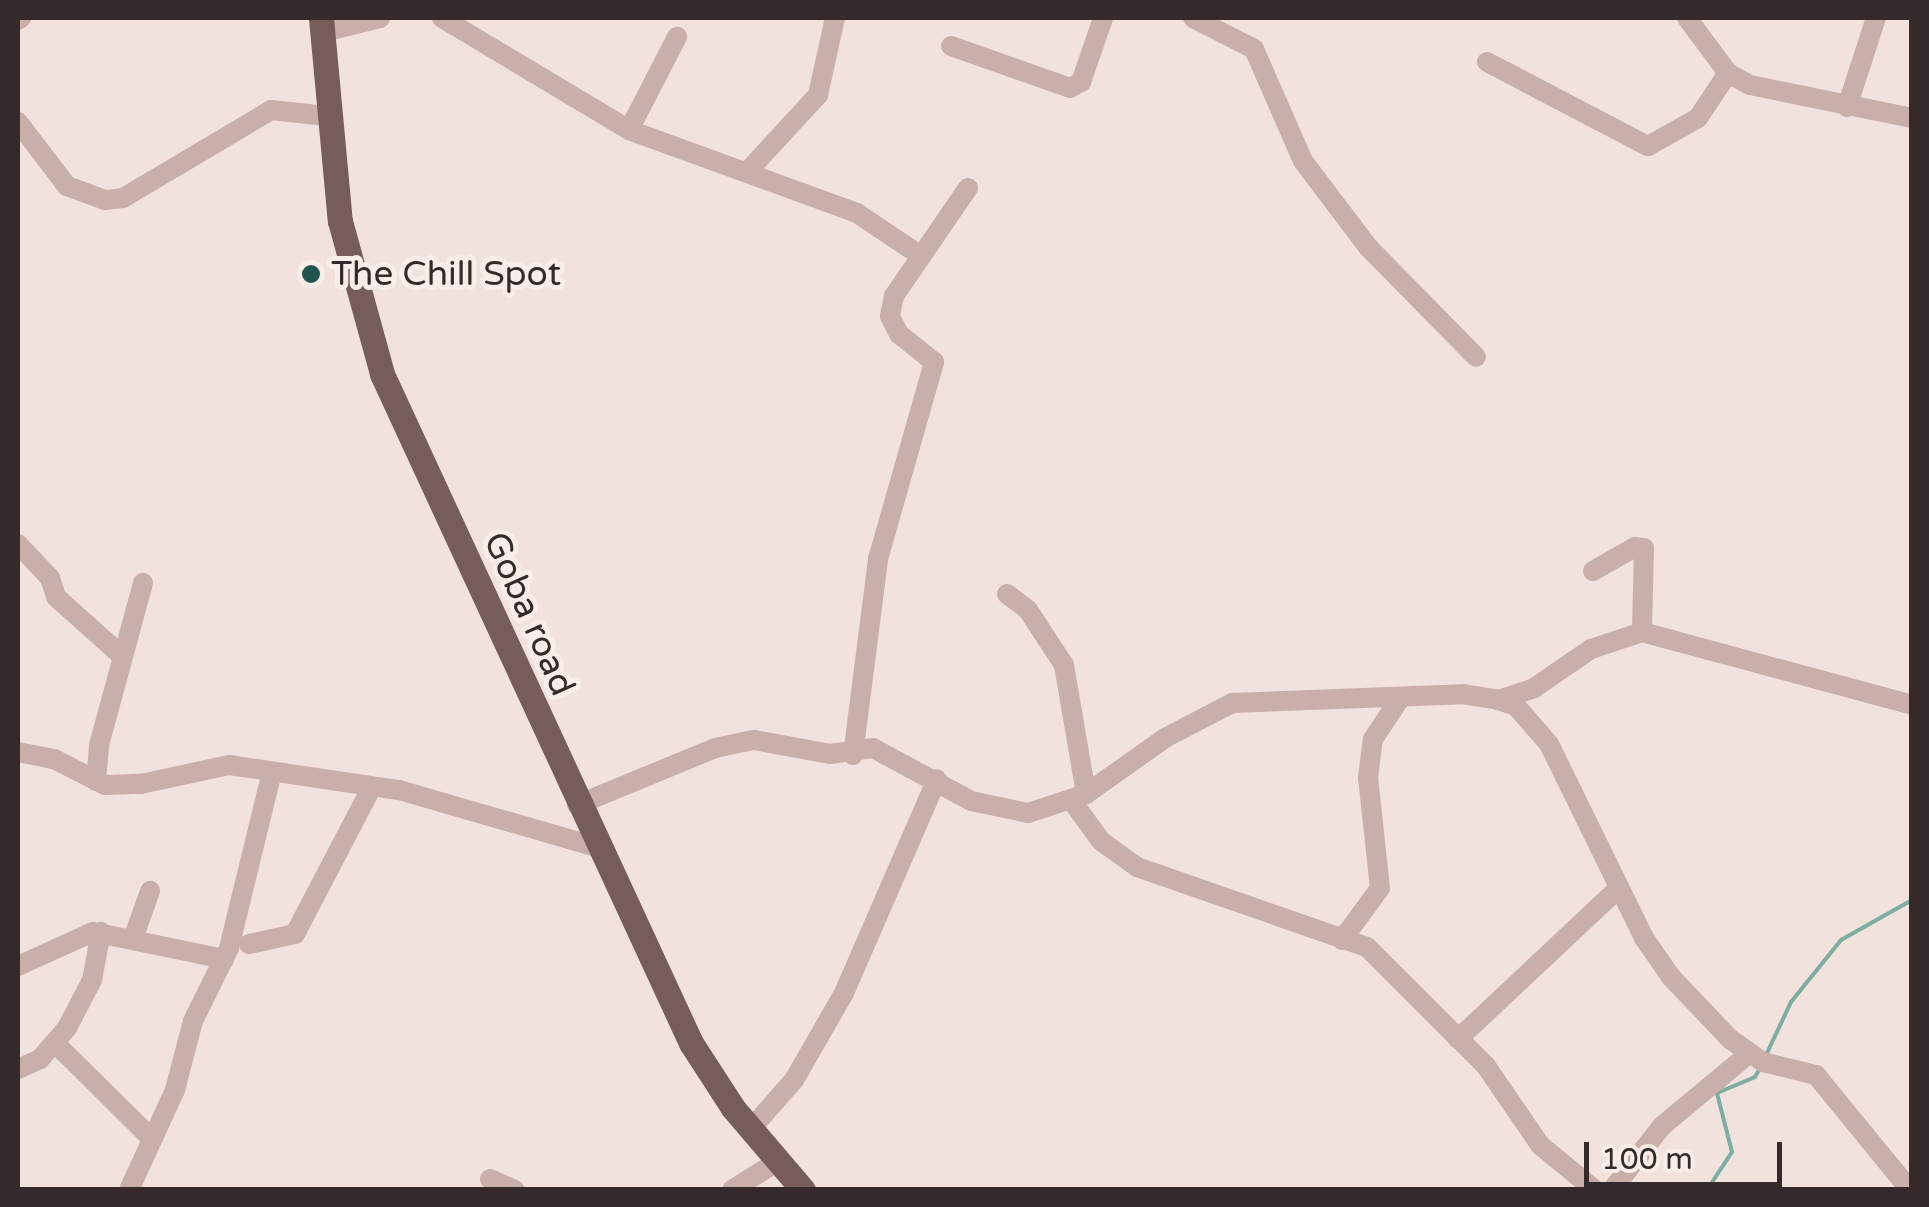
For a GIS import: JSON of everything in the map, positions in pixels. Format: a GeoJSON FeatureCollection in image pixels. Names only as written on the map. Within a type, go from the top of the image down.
{"type":"FeatureCollection","features":[{"type":"Feature","properties":{"kind":"main road","name":"Goba road"},"geometry":{"type":"LineString","coordinates":[[322,25],[327,116],[340,221],[382,374],[596,848],[691,1043],[750,1130],[802,1190]]}},
{"type":"Feature","properties":{"kind":"street"},"geometry":{"type":"LineString","coordinates":[[322,25],[380,18]]}},
{"type":"Feature","properties":{"kind":"street"},"geometry":{"type":"LineString","coordinates":[[442,18],[629,130],[857,213],[921,256]]}},
{"type":"Feature","properties":{"kind":"street"},"geometry":{"type":"LineString","coordinates":[[748,172],[818,94],[836,18]]}},
{"type":"Feature","properties":{"kind":"street"},"geometry":{"type":"LineString","coordinates":[[950,46],[1070,88],[1081,82],[1103,18]]}},
{"type":"Feature","properties":{"kind":"street"},"geometry":{"type":"LineString","coordinates":[[1193,18],[1254,48],[1303,161],[1368,247],[1476,357]]}},
{"type":"Feature","properties":{"kind":"street"},"geometry":{"type":"LineString","coordinates":[[1687,18],[1728,73],[1750,85],[1912,118]]}},
{"type":"Feature","properties":{"kind":"street"},"geometry":{"type":"LineString","coordinates":[[1846,107],[1876,18]]}},
{"type":"Feature","properties":{"kind":"street"},"geometry":{"type":"LineString","coordinates":[[629,130],[677,37]]}},
{"type":"Feature","properties":{"kind":"street"},"geometry":{"type":"LineString","coordinates":[[1487,62],[1648,146],[1698,118],[1728,73]]}},
{"type":"Feature","properties":{"kind":"street"},"geometry":{"type":"LineString","coordinates":[[18,122],[67,186],[105,200],[123,198],[271,110],[327,116]]}},
{"type":"Feature","properties":{"kind":"street"},"geometry":{"type":"LineString","coordinates":[[853,755],[878,558],[934,362],[900,334],[890,316],[921,256],[968,188]]}},
{"type":"Feature","properties":{"kind":"street"},"geometry":{"type":"LineString","coordinates":[[18,544],[24,565],[50,578],[56,597],[92,635],[122,656]]}},
{"type":"Feature","properties":{"kind":"street"},"geometry":{"type":"LineString","coordinates":[[1593,571],[1644,548],[1642,632]]}},
{"type":"Feature","properties":{"kind":"street"},"geometry":{"type":"LineString","coordinates":[[96,781],[122,656],[143,583]]}},
{"type":"Feature","properties":{"kind":"street"},"geometry":{"type":"LineString","coordinates":[[1007,594],[1028,610],[1064,665],[1079,798],[1101,841],[1137,866],[1367,947],[1486,1066],[1540,1145],[1595,1190]]}},
{"type":"Feature","properties":{"kind":"street"},"geometry":{"type":"LineString","coordinates":[[1498,700],[1534,688],[1591,650],[1642,632],[1729,660],[1831,678],[1878,700],[1912,705]]}},
{"type":"Feature","properties":{"kind":"street"},"geometry":{"type":"LineString","coordinates":[[577,805],[734,742],[853,755],[873,748],[936,779],[948,791],[1006,812],[1079,798],[1165,738],[1232,704],[1400,700],[1462,694],[1498,700],[1516,706],[1549,744],[1619,888],[1671,977],[1750,1053],[1816,1075],[1910,1190]]}},
{"type":"Feature","properties":{"kind":"street"},"geometry":{"type":"LineString","coordinates":[[1342,940],[1380,888],[1368,778],[1373,739],[1400,700]]}},
{"type":"Feature","properties":{"kind":"street"},"geometry":{"type":"LineString","coordinates":[[18,752],[54,759],[96,781],[141,784],[229,765],[271,776],[372,787],[447,800],[500,824],[596,848]]}},
{"type":"Feature","properties":{"kind":"street"},"geometry":{"type":"LineString","coordinates":[[138,1184],[181,1071],[193,1022],[224,959],[271,776]]}},
{"type":"Feature","properties":{"kind":"street"},"geometry":{"type":"LineString","coordinates":[[750,1130],[794,1080],[844,992],[936,779]]}},
{"type":"Feature","properties":{"kind":"street"},"geometry":{"type":"LineString","coordinates":[[250,944],[295,934],[372,787]]}},
{"type":"Feature","properties":{"kind":"street"},"geometry":{"type":"LineString","coordinates":[[1458,1039],[1619,888]]}},
{"type":"Feature","properties":{"kind":"street"},"geometry":{"type":"LineString","coordinates":[[134,936],[150,891]]}},
{"type":"Feature","properties":{"kind":"street"},"geometry":{"type":"LineString","coordinates":[[18,966],[75,937],[101,932],[134,936],[224,959]]}},
{"type":"Feature","properties":{"kind":"street"},"geometry":{"type":"LineString","coordinates":[[18,1069],[56,1044],[88,992],[101,932]]}},
{"type":"Feature","properties":{"kind":"street"},"geometry":{"type":"LineString","coordinates":[[56,1044],[152,1139]]}},
{"type":"Feature","properties":{"kind":"street"},"geometry":{"type":"LineString","coordinates":[[1612,1190],[1662,1126],[1750,1053]]}},
{"type":"Feature","properties":{"kind":"street"},"geometry":{"type":"LineString","coordinates":[[732,1190],[776,1163]]}},
{"type":"Feature","properties":{"kind":"street"},"geometry":{"type":"LineString","coordinates":[[490,1179],[515,1190]]}},
{"type":"Feature","properties":{"kind":"waterway"},"geometry":{"type":"LineString","coordinates":[[1767,1053],[1791,1002],[1841,940],[1912,900]]}},
{"type":"Feature","properties":{"kind":"waterway"},"geometry":{"type":"LineString","coordinates":[[1707,1190],[1732,1152],[1717,1093],[1755,1077],[1761,1066]]}},
{"type":"Feature","properties":{"kind":"place","name":"The Chill Spot"},"geometry":{"type":"Point","coordinates":[311,274]}}]}
